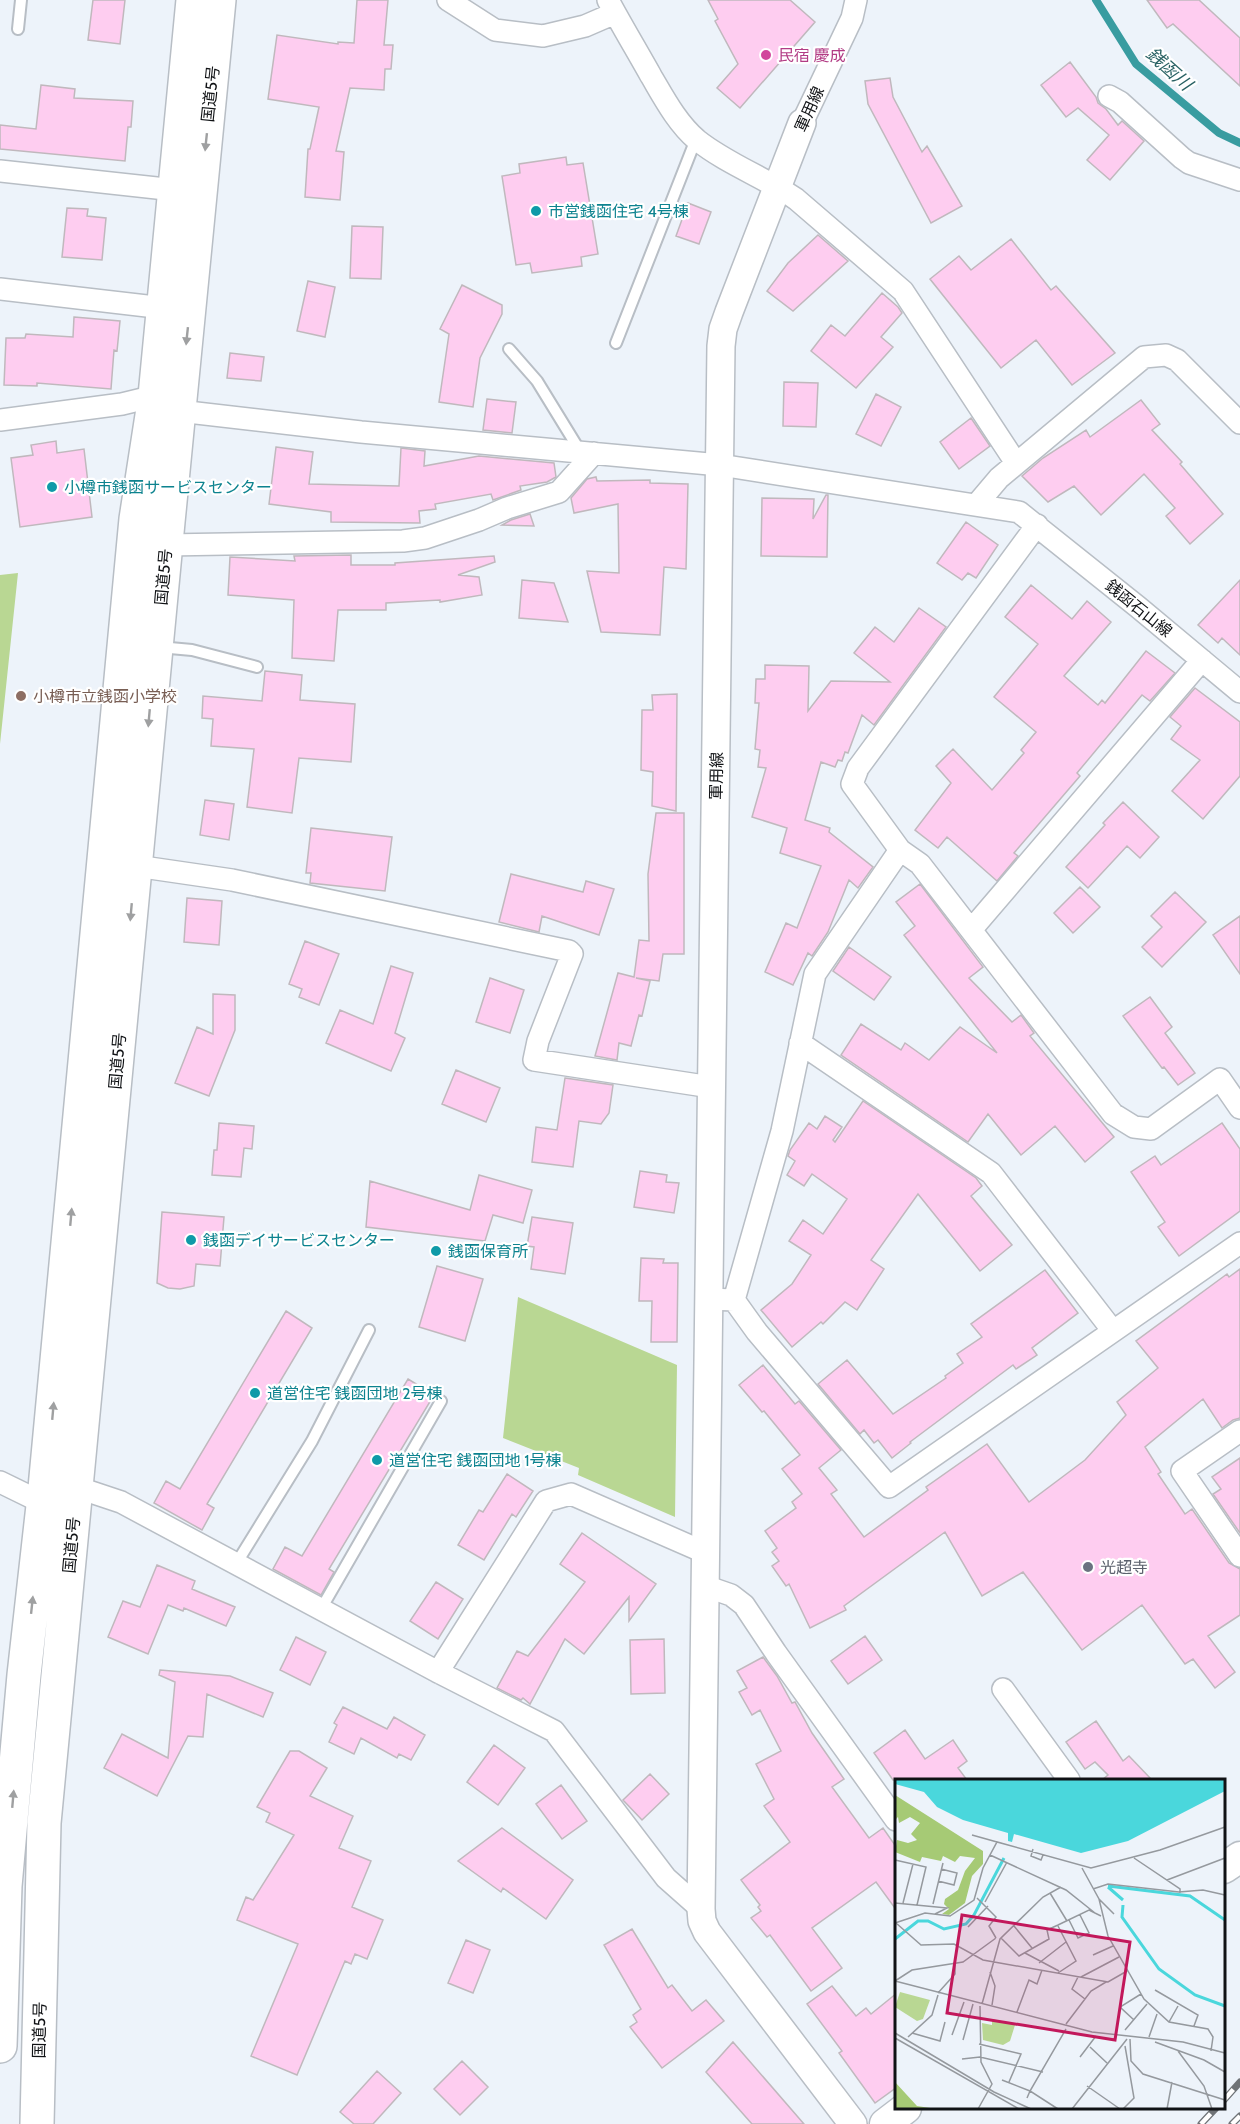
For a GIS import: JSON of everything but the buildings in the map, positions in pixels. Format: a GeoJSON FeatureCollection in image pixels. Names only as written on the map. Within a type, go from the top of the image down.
{"type":"FeatureCollection","features":[{"type":"Feature","properties":{"kind":"highway","name":"国道5号"},"geometry":{"type":"LineString","coordinates":[[37,2124],[44,1822],[166,545],[167,404],[164,308],[193,0]]}},
{"type":"Feature","properties":{"kind":"highway","name":"国道5号"},"geometry":{"type":"LineString","coordinates":[[0,2046],[3,1886],[44,1503],[136,519],[167,404],[219,0]]}},
{"type":"Feature","properties":{"kind":"main road"},"geometry":{"type":"LineString","coordinates":[[1225,1867],[1240,1857]]}},
{"type":"Feature","properties":{"kind":"main road"},"geometry":{"type":"LineString","coordinates":[[885,2124],[905,2109]]}},
{"type":"Feature","properties":{"kind":"street"},"geometry":{"type":"LineString","coordinates":[[448,0],[495,30],[543,36],[585,26],[612,7],[663,96],[682,125],[696,139],[723,158],[777,186],[796,199],[903,291],[1017,463]]}},
{"type":"Feature","properties":{"kind":"street","name":"軍用線"},"geometry":{"type":"LineString","coordinates":[[853,2124],[707,1932],[702,1921],[701,1909],[706,1553],[721,1300],[711,1087],[721,346],[723,329],[777,186],[802,123],[852,18],[856,0]]}},
{"type":"Feature","properties":{"kind":"street"},"geometry":{"type":"LineString","coordinates":[[1109,96],[1120,102],[1182,158],[1190,163],[1240,180]]}},
{"type":"Feature","properties":{"kind":"street"},"geometry":{"type":"LineString","coordinates":[[0,171],[175,190]]}},
{"type":"Feature","properties":{"kind":"street"},"geometry":{"type":"LineString","coordinates":[[0,289],[164,308]]}},
{"type":"Feature","properties":{"kind":"street"},"geometry":{"type":"LineString","coordinates":[[977,504],[999,477],[1139,360],[1151,356],[1166,355],[1177,360],[1240,423]]}},
{"type":"Feature","properties":{"kind":"street"},"geometry":{"type":"LineString","coordinates":[[0,420],[122,404],[167,404]]}},
{"type":"Feature","properties":{"kind":"street","name":"銭函石山線"},"geometry":{"type":"LineString","coordinates":[[167,404],[362,432],[720,465],[1019,512],[1240,692]]}},
{"type":"Feature","properties":{"kind":"street"},"geometry":{"type":"LineString","coordinates":[[166,545],[403,541],[425,538],[559,492],[587,452]]}},
{"type":"Feature","properties":{"kind":"street"},"geometry":{"type":"LineString","coordinates":[[1037,525],[858,768],[852,784],[900,850],[920,864],[1113,1114],[1134,1127],[1151,1129],[1220,1079],[1240,1108]]}},
{"type":"Feature","properties":{"kind":"street"},"geometry":{"type":"LineString","coordinates":[[971,930],[1202,660]]}},
{"type":"Feature","properties":{"kind":"street"},"geometry":{"type":"LineString","coordinates":[[900,850],[815,974],[782,1131],[721,1300],[757,1332],[889,1487],[1240,1243]]}},
{"type":"Feature","properties":{"kind":"street"},"geometry":{"type":"LineString","coordinates":[[136,866],[232,880],[569,951],[572,954],[538,1041],[534,1060],[711,1087]]}},
{"type":"Feature","properties":{"kind":"street"},"geometry":{"type":"LineString","coordinates":[[800,1044],[991,1173],[1113,1331]]}},
{"type":"Feature","properties":{"kind":"street"},"geometry":{"type":"LineString","coordinates":[[1240,1431],[1182,1471],[1240,1556]]}},
{"type":"Feature","properties":{"kind":"street"},"geometry":{"type":"LineString","coordinates":[[0,1482],[44,1503]]}},
{"type":"Feature","properties":{"kind":"street"},"geometry":{"type":"LineString","coordinates":[[76,1487],[121,1502],[438,1672],[554,1731],[666,1878],[701,1909]]}},
{"type":"Feature","properties":{"kind":"street"},"geometry":{"type":"LineString","coordinates":[[438,1672],[546,1501],[571,1494],[706,1553]]}},
{"type":"Feature","properties":{"kind":"street"},"geometry":{"type":"LineString","coordinates":[[705,1586],[731,1595],[744,1605],[895,1817]]}},
{"type":"Feature","properties":{"kind":"street"},"geometry":{"type":"LineString","coordinates":[[1003,1689],[1068,1779]]}},
{"type":"Feature","properties":{"kind":"lane"},"geometry":{"type":"LineString","coordinates":[[18,29],[21,0]]}},
{"type":"Feature","properties":{"kind":"lane"},"geometry":{"type":"LineString","coordinates":[[616,343],[696,139]]}},
{"type":"Feature","properties":{"kind":"lane"},"geometry":{"type":"LineString","coordinates":[[508,349],[537,381],[587,452]]}},
{"type":"Feature","properties":{"kind":"lane"},"geometry":{"type":"LineString","coordinates":[[156,647],[192,650],[257,667]]}},
{"type":"Feature","properties":{"kind":"lane"},"geometry":{"type":"LineString","coordinates":[[237,1564],[312,1441],[369,1330]]}},
{"type":"Feature","properties":{"kind":"lane"},"geometry":{"type":"LineString","coordinates":[[321,1610],[441,1401]]}},
{"type":"Feature","properties":{"kind":"green space"},"geometry":{"type":"Polygon","coordinates":[[[18,573],[0,744],[0,575],[18,573]]]}},
{"type":"Feature","properties":{"kind":"green space"},"geometry":{"type":"Polygon","coordinates":[[[518,1297],[677,1365],[675,1517],[578,1475],[579,1468],[503,1438],[518,1297]]]}},
{"type":"Feature","properties":{"kind":"waterway","name":"銭函川"},"geometry":{"type":"LineString","coordinates":[[1096,0],[1136,64],[1219,133],[1240,143]]}},
{"type":"Feature","properties":{"kind":"railway"},"geometry":{"type":"LineString","coordinates":[[1225,2099],[1240,2082]]}},
{"type":"Feature","properties":{"kind":"railway"},"geometry":{"type":"LineString","coordinates":[[1201,2124],[1215,2109]]}},
{"type":"Feature","properties":{"kind":"railway"},"geometry":{"type":"LineString","coordinates":[[1232,2124],[1240,2116]]}},
{"type":"Feature","properties":{"kind":"place","name":"民宿 慶成"},"geometry":{"type":"Point","coordinates":[766,55]}},
{"type":"Feature","properties":{"kind":"place","name":"市営銭函住宅 4号棟"},"geometry":{"type":"Point","coordinates":[536,211]}},
{"type":"Feature","properties":{"kind":"place","name":"小樽市銭函サービスセンター"},"geometry":{"type":"Point","coordinates":[52,487]}},
{"type":"Feature","properties":{"kind":"place","name":"小樽市立銭函小学校"},"geometry":{"type":"Point","coordinates":[21,696]}},
{"type":"Feature","properties":{"kind":"place","name":"銭函デイサービスセンター"},"geometry":{"type":"Point","coordinates":[191,1240]}},
{"type":"Feature","properties":{"kind":"place","name":"銭函保育所"},"geometry":{"type":"Point","coordinates":[436,1251]}},
{"type":"Feature","properties":{"kind":"place","name":"道営住宅 銭函団地 2号棟"},"geometry":{"type":"Point","coordinates":[255,1393]}},
{"type":"Feature","properties":{"kind":"place","name":"道営住宅 銭函団地 1号棟"},"geometry":{"type":"Point","coordinates":[377,1460]}},
{"type":"Feature","properties":{"kind":"place","name":"光超寺"},"geometry":{"type":"Point","coordinates":[1088,1567]}}]}
